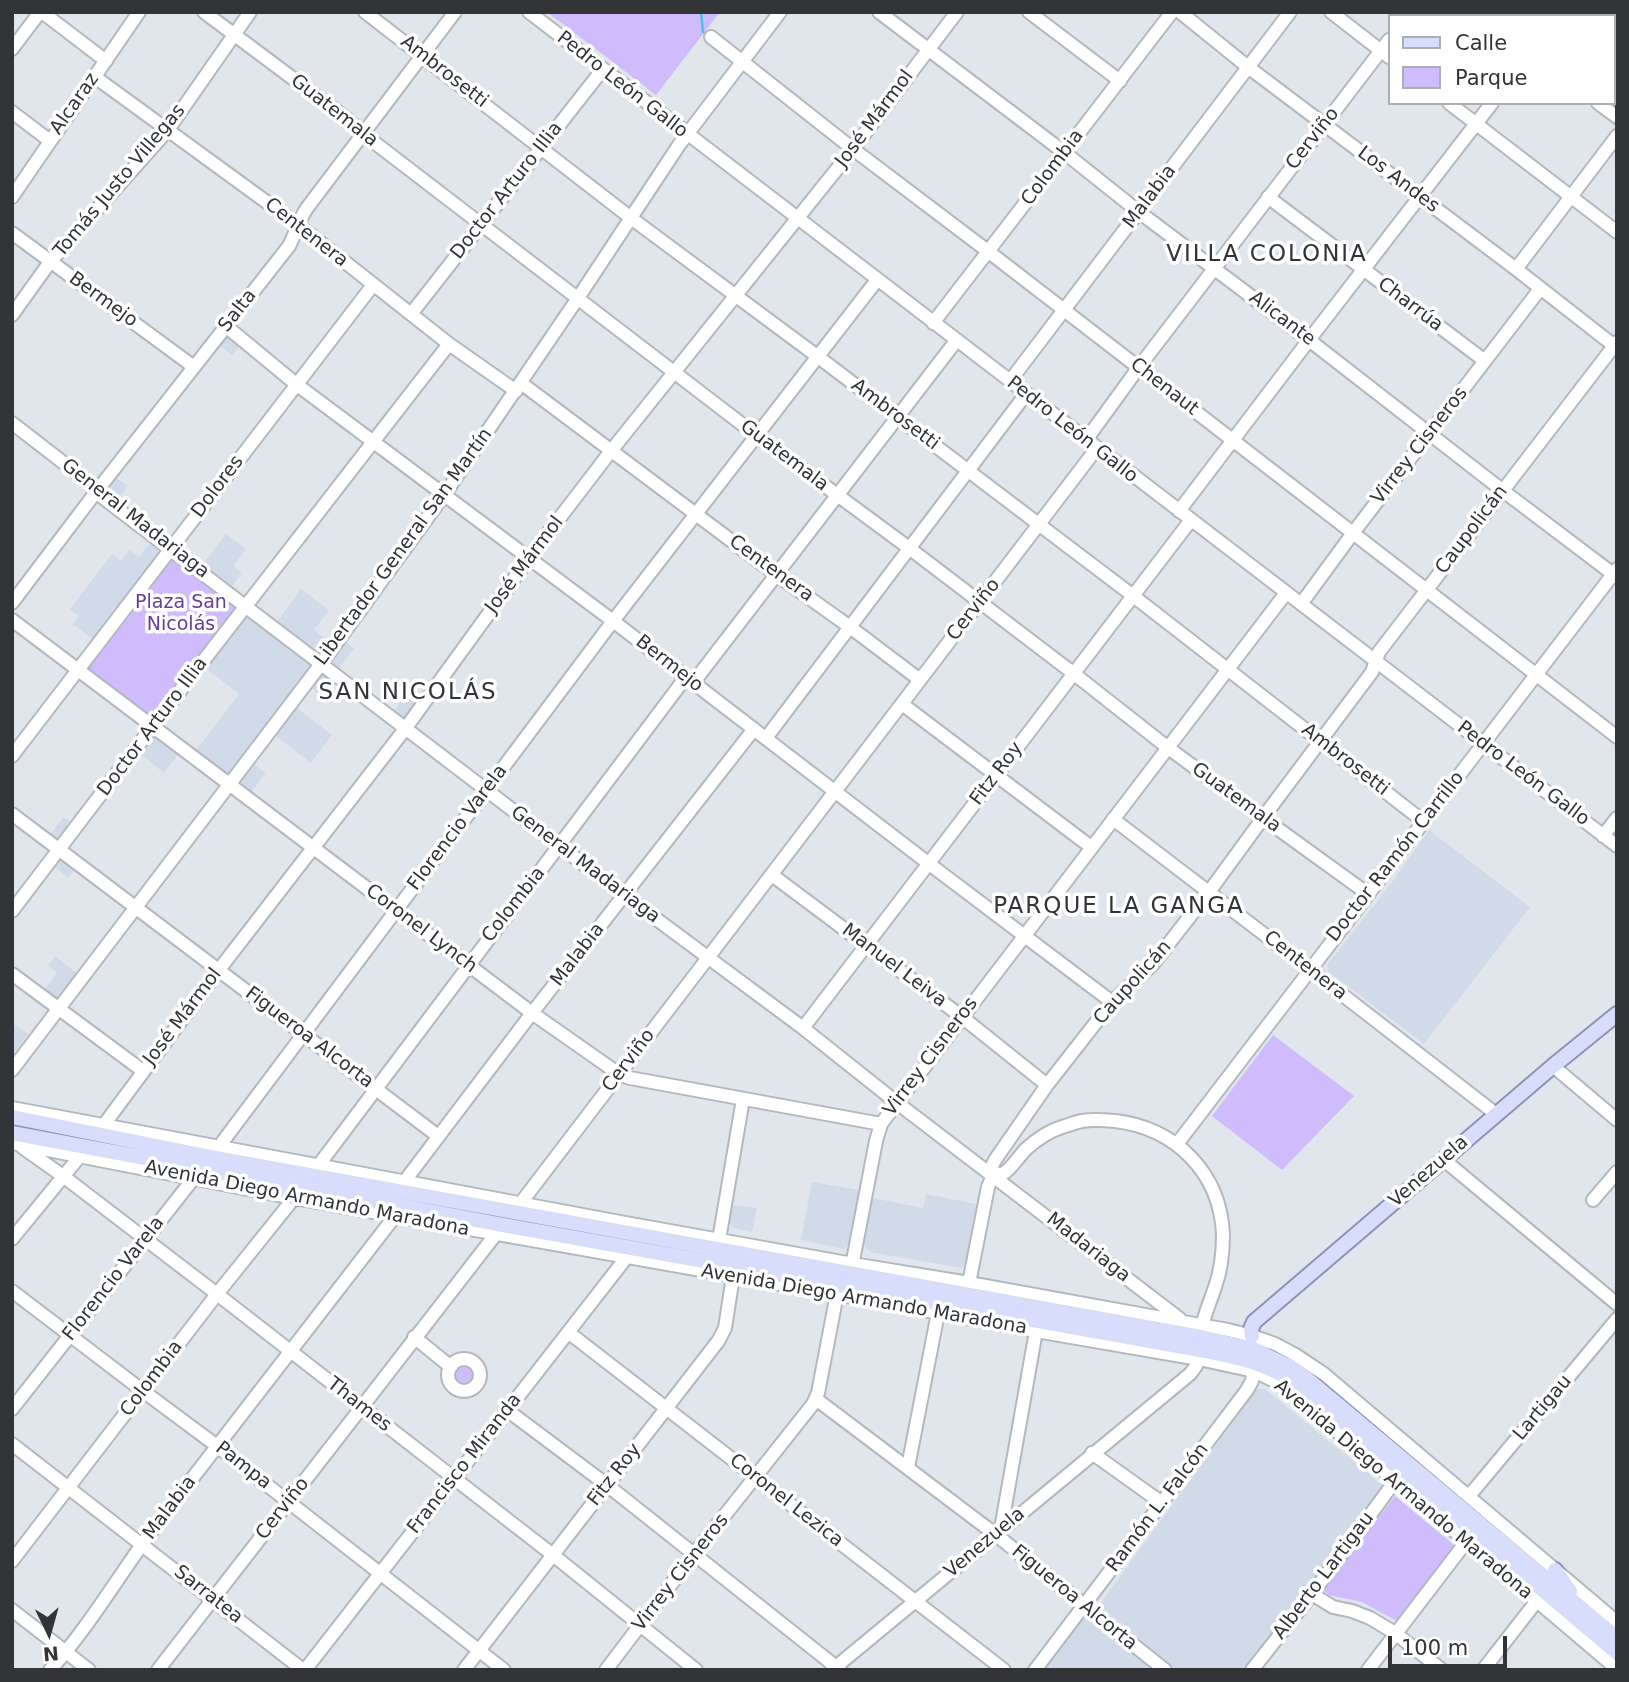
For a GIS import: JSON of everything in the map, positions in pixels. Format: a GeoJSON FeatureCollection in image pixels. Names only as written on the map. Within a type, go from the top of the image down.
{"type":"FeatureCollection","features":[{"type":"Feature","properties":{"kind":"main road","name":"Venezuela"},"geometry":{"type":"LineString","coordinates":[[1253,1355],[1251,1329],[1254,1322],[1617,1014]]}},
{"type":"Feature","properties":{"kind":"main road","name":"Avenida Diego Armando Maradona"},"geometry":{"type":"LineString","coordinates":[[12,1117],[150,1145],[272,1181],[499,1229],[734,1271],[964,1288],[1253,1355],[1289,1366],[1617,1638]]}},
{"type":"Feature","properties":{"kind":"main road"},"geometry":{"type":"LineString","coordinates":[[61,1127],[103,1126],[150,1145]]}},
{"type":"Feature","properties":{"kind":"main road","name":"Avenida Diego Armando Maradona"},"geometry":{"type":"LineString","coordinates":[[14,1140],[405,1187],[478,1205],[517,1208],[718,1244],[790,1262],[941,1309],[1200,1343]]}},
{"type":"Feature","properties":{"kind":"main road"},"geometry":{"type":"LineString","coordinates":[[272,1181],[294,1198],[344,1195]]}},
{"type":"Feature","properties":{"kind":"main road"},"geometry":{"type":"LineString","coordinates":[[405,1187],[450,1190],[478,1205]]}},
{"type":"Feature","properties":{"kind":"main road"},"geometry":{"type":"LineString","coordinates":[[517,1208],[620,1222]]}},
{"type":"Feature","properties":{"kind":"main road"},"geometry":{"type":"LineString","coordinates":[[718,1244],[751,1245],[790,1262]]}},
{"type":"Feature","properties":{"kind":"main road","name":"Avenida Diego Armando Maradona"},"geometry":{"type":"LineString","coordinates":[[1253,1355],[1308,1392],[1617,1653]]}},
{"type":"Feature","properties":{"kind":"main road"},"geometry":{"type":"LineString","coordinates":[[1555,1570],[1586,1611],[1617,1628]]}},
{"type":"Feature","properties":{"kind":"street"},"geometry":{"type":"LineString","coordinates":[[12,49],[41,12],[106,61]]}},
{"type":"Feature","properties":{"kind":"street","name":"Alcaraz"},"geometry":{"type":"LineString","coordinates":[[12,197],[139,12]]}},
{"type":"Feature","properties":{"kind":"street","name":"Guatemala"},"geometry":{"type":"LineString","coordinates":[[204,12],[1167,747],[1368,894]]}},
{"type":"Feature","properties":{"kind":"street","name":"Tomás Justo Villegas"},"geometry":{"type":"LineString","coordinates":[[12,315],[50,262],[167,131],[250,12]]}},
{"type":"Feature","properties":{"kind":"street","name":"Ambrosetti"},"geometry":{"type":"LineString","coordinates":[[365,12],[631,218],[1132,595],[1423,821]]}},
{"type":"Feature","properties":{"kind":"street","name":"Salta"},"geometry":{"type":"LineString","coordinates":[[12,603],[289,246],[307,208],[455,12]]}},
{"type":"Feature","properties":{"kind":"street","name":"Pedro León Gallo"},"geometry":{"type":"LineString","coordinates":[[528,12],[1617,846]]}},
{"type":"Feature","properties":{"kind":"street","name":"Libertador General San Martín"},"geometry":{"type":"LineString","coordinates":[[12,1070],[321,664],[444,495],[519,387],[686,134],[780,12]]}},
{"type":"Feature","properties":{"kind":"street","name":"Alicante"},"geometry":{"type":"LineString","coordinates":[[879,12],[1502,490],[1616,574]]}},
{"type":"Feature","properties":{"kind":"street","name":"José Mármol"},"geometry":{"type":"LineString","coordinates":[[103,1126],[218,971],[405,729],[529,558],[611,451],[853,149],[957,12]]}},
{"type":"Feature","properties":{"kind":"street"},"geometry":{"type":"LineString","coordinates":[[1029,12],[1120,81]]}},
{"type":"Feature","properties":{"kind":"street","name":"Colombia"},"geometry":{"type":"LineString","coordinates":[[933,323],[1172,12]]}},
{"type":"Feature","properties":{"kind":"street","name":"Los Andes"},"geometry":{"type":"LineString","coordinates":[[1180,12],[1248,67],[1616,345]]}},
{"type":"Feature","properties":{"kind":"street","name":"Malabia"},"geometry":{"type":"LineString","coordinates":[[1010,382],[1290,12]]}},
{"type":"Feature","properties":{"kind":"street"},"geometry":{"type":"LineString","coordinates":[[1331,12],[1385,54]]}},
{"type":"Feature","properties":{"kind":"street","name":"Chenaut"},"geometry":{"type":"LineString","coordinates":[[711,37],[1617,737]]}},
{"type":"Feature","properties":{"kind":"street","name":"Cerviño"},"geometry":{"type":"LineString","coordinates":[[158,1670],[414,1337],[517,1208],[1040,525],[1139,367],[1324,124],[1385,54]]}},
{"type":"Feature","properties":{"kind":"street","name":"Doctor Arturo Illia"},"geometry":{"type":"LineString","coordinates":[[411,314],[603,69]]}},
{"type":"Feature","properties":{"kind":"street","name":"Centenera"},"geometry":{"type":"LineString","coordinates":[[94,77],[298,225],[449,344],[519,387],[611,451],[919,680]]}},
{"type":"Feature","properties":{"kind":"street"},"geometry":{"type":"LineString","coordinates":[[1451,105],[1617,232]]}},
{"type":"Feature","properties":{"kind":"street"},"geometry":{"type":"LineString","coordinates":[[1179,511],[1490,105]]}},
{"type":"Feature","properties":{"kind":"street"},"geometry":{"type":"LineString","coordinates":[[1601,105],[1617,117]]}},
{"type":"Feature","properties":{"kind":"street"},"geometry":{"type":"LineString","coordinates":[[12,112],[50,141]]}},
{"type":"Feature","properties":{"kind":"street"},"geometry":{"type":"LineString","coordinates":[[1516,269],[1617,136]]}},
{"type":"Feature","properties":{"kind":"street","name":"Charrúa"},"geometry":{"type":"LineString","coordinates":[[1268,197],[1485,361]]}},
{"type":"Feature","properties":{"kind":"street","name":"Bermejo"},"geometry":{"type":"LineString","coordinates":[[12,233],[194,367]]}},
{"type":"Feature","properties":{"kind":"street","name":"Florencio Varela"},"geometry":{"type":"LineString","coordinates":[[12,1409],[207,1163],[613,621],[877,279]]}},
{"type":"Feature","properties":{"kind":"street","name":"Dolores"},"geometry":{"type":"LineString","coordinates":[[12,756],[373,285]]}},
{"type":"Feature","properties":{"kind":"street","name":"Virrey Cisneros"},"geometry":{"type":"LineString","coordinates":[[1301,604],[1540,289]]}},
{"type":"Feature","properties":{"kind":"street","name":"Bermejo"},"geometry":{"type":"LineString","coordinates":[[227,327],[296,384],[613,621],[1112,1002]]}},
{"type":"Feature","properties":{"kind":"street","name":"Colombia"},"geometry":{"type":"LineString","coordinates":[[318,1166],[560,846],[690,680],[777,575],[956,341]]}},
{"type":"Feature","properties":{"kind":"street","name":"Doctor Arturo Illia"},"geometry":{"type":"LineString","coordinates":[[12,911],[449,344]]}},
{"type":"Feature","properties":{"kind":"street","name":"Caupolicán"},"geometry":{"type":"LineString","coordinates":[[964,1288],[993,1175],[992,1166],[1010,1136],[1112,1002],[1152,965],[1209,892],[1372,673],[1379,652],[1616,345]]}},
{"type":"Feature","properties":{"kind":"street"},"geometry":{"type":"LineString","coordinates":[[766,738],[1026,394]]}},
{"type":"Feature","properties":{"kind":"street","name":"General Madariaga"},"geometry":{"type":"LineString","coordinates":[[12,423],[170,549],[993,1175]]}},
{"type":"Feature","properties":{"kind":"street","name":"Fitz Roy"},"geometry":{"type":"LineString","coordinates":[[803,1028],[1191,520]]}},
{"type":"Feature","properties":{"kind":"street","name":"Doctor Ramón Carrillo"},"geometry":{"type":"LineString","coordinates":[[1177,1144],[1423,821],[1616,574]]}},
{"type":"Feature","properties":{"kind":"street","name":"Virrey Cisneros"},"geometry":{"type":"LineString","coordinates":[[606,1670],[816,1399],[881,1124],[1286,593]]}},
{"type":"Feature","properties":{"kind":"street","name":"Coronel Lynch"},"geometry":{"type":"LineString","coordinates":[[12,620],[533,1013],[619,1074],[881,1124]]}},
{"type":"Feature","properties":{"kind":"street"},"geometry":{"type":"LineString","coordinates":[[902,704],[1091,847]]}},
{"type":"Feature","properties":{"kind":"street","name":"Malabia"},"geometry":{"type":"LineString","coordinates":[[405,1187],[438,1136],[754,729]]}},
{"type":"Feature","properties":{"kind":"street","name":"Figueroa Alcorta"},"geometry":{"type":"LineString","coordinates":[[12,814],[438,1136]]}},
{"type":"Feature","properties":{"kind":"street"},"geometry":{"type":"LineString","coordinates":[[1603,836],[1617,818]]}},
{"type":"Feature","properties":{"kind":"street","name":"Centenera"},"geometry":{"type":"LineString","coordinates":[[1113,820],[1496,1114]]}},
{"type":"Feature","properties":{"kind":"street","name":"Manuel Leiva"},"geometry":{"type":"LineString","coordinates":[[772,875],[962,1017],[1047,1085]]}},
{"type":"Feature","properties":{"kind":"street"},"geometry":{"type":"LineString","coordinates":[[12,974],[143,1071]]}},
{"type":"Feature","properties":{"kind":"street"},"geometry":{"type":"LineString","coordinates":[[1553,1066],[1617,1120]]}},
{"type":"Feature","properties":{"kind":"street"},"geometry":{"type":"LineString","coordinates":[[718,1244],[743,1099]]}},
{"type":"Feature","properties":{"kind":"street","name":"Avenida Diego Armando Maradona"},"geometry":{"type":"LineString","coordinates":[[12,1108],[103,1126],[294,1198],[395,1216],[499,1229],[626,1258],[734,1271]]}},
{"type":"Feature","properties":{"kind":"street"},"geometry":{"type":"LineString","coordinates":[[993,1175],[1003,1173],[1044,1135],[1082,1121],[1128,1123],[1148,1129],[1177,1144],[1196,1163],[1206,1178],[1216,1196],[1221,1217],[1223,1236],[1219,1274],[1200,1343]]}},
{"type":"Feature","properties":{"kind":"street"},"geometry":{"type":"LineString","coordinates":[[1010,1136],[1027,1148]]}},
{"type":"Feature","properties":{"kind":"street","name":"Avenida Diego Armando Maradona"},"geometry":{"type":"LineString","coordinates":[[14,1140],[80,1156],[318,1166],[405,1187]]}},
{"type":"Feature","properties":{"kind":"street","name":"Thames"},"geometry":{"type":"LineString","coordinates":[[14,1140],[553,1555],[696,1670]]}},
{"type":"Feature","properties":{"kind":"street"},"geometry":{"type":"LineString","coordinates":[[12,1239],[80,1156]]}},
{"type":"Feature","properties":{"kind":"street"},"geometry":{"type":"LineString","coordinates":[[1444,1160],[1617,1304]]}},
{"type":"Feature","properties":{"kind":"street"},"geometry":{"type":"LineString","coordinates":[[1593,1200],[1617,1172]]}},
{"type":"Feature","properties":{"kind":"street","name":"Madariaga"},"geometry":{"type":"LineString","coordinates":[[993,1175],[1183,1322]]}},
{"type":"Feature","properties":{"kind":"street","name":"Avenida Diego Armando Maradona"},"geometry":{"type":"LineString","coordinates":[[450,1190],[517,1208]]}},
{"type":"Feature","properties":{"kind":"street","name":"Colombia"},"geometry":{"type":"LineString","coordinates":[[12,1561],[294,1198]]}},
{"type":"Feature","properties":{"kind":"street","name":"Malabia"},"geometry":{"type":"LineString","coordinates":[[50,1670],[217,1446],[395,1216]]}},
{"type":"Feature","properties":{"kind":"street","name":"Avenida Diego Armando Maradona"},"geometry":{"type":"LineString","coordinates":[[620,1222],[718,1244]]}},
{"type":"Feature","properties":{"kind":"street","name":"Avenida Diego Armando Maradona"},"geometry":{"type":"LineString","coordinates":[[751,1245],[846,1279]]}},
{"type":"Feature","properties":{"kind":"street","name":"Francisco Miranda"},"geometry":{"type":"LineString","coordinates":[[304,1670],[626,1258]]}},
{"type":"Feature","properties":{"kind":"street","name":"Fitz Roy"},"geometry":{"type":"LineString","coordinates":[[464,1670],[722,1334],[734,1271]]}},
{"type":"Feature","properties":{"kind":"street"},"geometry":{"type":"LineString","coordinates":[[908,1467],[941,1309],[964,1288]]}},
{"type":"Feature","properties":{"kind":"street","name":"Avenida Diego Armando Maradona"},"geometry":{"type":"LineString","coordinates":[[964,1288],[1183,1322],[1200,1343]]}},
{"type":"Feature","properties":{"kind":"street","name":"Pampa"},"geometry":{"type":"LineString","coordinates":[[12,1291],[289,1501],[504,1670]]}},
{"type":"Feature","properties":{"kind":"street","name":"Avenida Diego Armando Maradona"},"geometry":{"type":"LineString","coordinates":[[941,1309],[1036,1331],[1200,1343],[1253,1355],[1288,1351],[1324,1374],[1617,1622]]}},
{"type":"Feature","properties":{"kind":"street","name":"Lartigau"},"geometry":{"type":"LineString","coordinates":[[1469,1496],[1617,1320]]}},
{"type":"Feature","properties":{"kind":"street"},"geometry":{"type":"LineString","coordinates":[[998,1531],[1036,1331]]}},
{"type":"Feature","properties":{"kind":"street","name":"Coronel Lezica"},"geometry":{"type":"LineString","coordinates":[[568,1332],[1004,1670]]}},
{"type":"Feature","properties":{"kind":"street"},"geometry":{"type":"LineString","coordinates":[[414,1337],[451,1367]]}},
{"type":"Feature","properties":{"kind":"street","name":"Venezuela"},"geometry":{"type":"LineString","coordinates":[[836,1669],[998,1531],[1190,1374],[1196,1366],[1200,1343]]}},
{"type":"Feature","properties":{"kind":"street","name":"Avenida Diego Armando Maradona"},"geometry":{"type":"LineString","coordinates":[[1253,1355],[1281,1384],[1617,1669]]}},
{"type":"Feature","properties":{"kind":"street","name":"Ramón L. Falcón"},"geometry":{"type":"LineString","coordinates":[[1035,1670],[1247,1390],[1252,1381],[1253,1355]]}},
{"type":"Feature","properties":{"kind":"street","name":"Figueroa Alcorta"},"geometry":{"type":"LineString","coordinates":[[816,1399],[998,1531],[1084,1606],[1165,1670]]}},
{"type":"Feature","properties":{"kind":"street"},"geometry":{"type":"LineString","coordinates":[[508,1410],[607,1485],[836,1669]]}},
{"type":"Feature","properties":{"kind":"street","name":"Sarratea"},"geometry":{"type":"LineString","coordinates":[[12,1444],[304,1670]]}},
{"type":"Feature","properties":{"kind":"street"},"geometry":{"type":"LineString","coordinates":[[1092,1453],[1162,1503]]}},
{"type":"Feature","properties":{"kind":"street","name":"Alberto Lartigau"},"geometry":{"type":"LineString","coordinates":[[1252,1670],[1395,1481]]}},
{"type":"Feature","properties":{"kind":"street"},"geometry":{"type":"LineString","coordinates":[[1368,1670],[1466,1542]]}},
{"type":"Feature","properties":{"kind":"street"},"geometry":{"type":"LineString","coordinates":[[1312,1594],[1326,1604],[1362,1615],[1395,1633],[1442,1670]]}},
{"type":"Feature","properties":{"kind":"street"},"geometry":{"type":"LineString","coordinates":[[1483,1670],[1536,1602]]}},
{"type":"Feature","properties":{"kind":"street"},"geometry":{"type":"LineString","coordinates":[[12,1610],[89,1670]]}},
{"type":"Feature","properties":{"kind":"shaded area"},"geometry":{"type":"Polygon","coordinates":[[[227,335],[240,345],[232,355],[217,343],[227,335]]]}},
{"type":"Feature","properties":{"kind":"shaded area"},"geometry":{"type":"Polygon","coordinates":[[[114,476],[128,486],[116,502],[106,492],[114,476]]]}},
{"type":"Feature","properties":{"kind":"shaded area"},"geometry":{"type":"Polygon","coordinates":[[[226,534],[246,549],[233,566],[242,573],[230,589],[201,567],[226,534]]]}},
{"type":"Feature","properties":{"kind":"shaded area"},"geometry":{"type":"Polygon","coordinates":[[[153,539],[163,551],[95,641],[73,624],[79,616],[70,609],[112,554],[121,561],[129,550],[139,557],[153,539]]]}},
{"type":"Feature","properties":{"kind":"shaded area"},"geometry":{"type":"Polygon","coordinates":[[[301,589],[329,610],[314,630],[331,643],[321,654],[276,623],[301,589]]]}},
{"type":"Feature","properties":{"kind":"shaded area"},"geometry":{"type":"Polygon","coordinates":[[[252,615],[312,663],[312,667],[229,775],[225,775],[194,753],[239,694],[204,667],[245,616],[252,615]]]}},
{"type":"Feature","properties":{"kind":"shaded area"},"geometry":{"type":"Polygon","coordinates":[[[342,639],[354,648],[337,671],[330,660],[342,639]]]}},
{"type":"Feature","properties":{"kind":"shaded area"},"geometry":{"type":"Polygon","coordinates":[[[324,672],[338,681],[324,698],[309,686],[324,672]]]}},
{"type":"Feature","properties":{"kind":"shaded area"},"geometry":{"type":"Polygon","coordinates":[[[405,696],[416,704],[407,716],[402,718],[393,712],[405,696]]]}},
{"type":"Feature","properties":{"kind":"shaded area"},"geometry":{"type":"Polygon","coordinates":[[[293,705],[332,735],[311,763],[272,733],[293,705]]]}},
{"type":"Feature","properties":{"kind":"shaded area"},"geometry":{"type":"Polygon","coordinates":[[[155,736],[179,753],[164,773],[139,753],[149,739],[155,736]]]}},
{"type":"Feature","properties":{"kind":"shaded area"},"geometry":{"type":"Polygon","coordinates":[[[251,762],[266,773],[249,795],[238,787],[237,782],[251,762]]]}},
{"type":"Feature","properties":{"kind":"shaded area"},"geometry":{"type":"Polygon","coordinates":[[[64,817],[74,824],[62,840],[57,842],[49,836],[64,817]]]}},
{"type":"Feature","properties":{"kind":"shaded area"},"geometry":{"type":"Polygon","coordinates":[[[1429,830],[1530,907],[1424,1044],[1328,971],[1327,965],[1429,830]]]}},
{"type":"Feature","properties":{"kind":"shaded area"},"geometry":{"type":"Polygon","coordinates":[[[59,859],[76,868],[68,878],[53,865],[59,859]]]}},
{"type":"Feature","properties":{"kind":"shaded area"},"geometry":{"type":"Polygon","coordinates":[[[55,956],[79,975],[60,998],[54,1000],[42,992],[57,973],[48,966],[55,956]]]}},
{"type":"Feature","properties":{"kind":"shaded area"},"geometry":{"type":"Polygon","coordinates":[[[12,1023],[28,1034],[12,1056],[12,1023]]]}},
{"type":"Feature","properties":{"kind":"shaded area"},"geometry":{"type":"Polygon","coordinates":[[[812,1182],[859,1190],[848,1245],[844,1249],[801,1240],[812,1182]]]}},
{"type":"Feature","properties":{"kind":"shaded area"},"geometry":{"type":"Polygon","coordinates":[[[926,1194],[976,1204],[965,1265],[962,1268],[870,1252],[863,1244],[873,1198],[923,1208],[926,1194]]]}},
{"type":"Feature","properties":{"kind":"shaded area"},"geometry":{"type":"Polygon","coordinates":[[[733,1205],[757,1208],[752,1232],[733,1228],[729,1222],[733,1205]]]}},
{"type":"Feature","properties":{"kind":"shaded area"},"geometry":{"type":"Polygon","coordinates":[[[1257,1389],[1265,1389],[1382,1485],[1249,1670],[1177,1670],[1102,1607],[1102,1601],[1257,1389]]]}},
{"type":"Feature","properties":{"kind":"shaded area"},"geometry":{"type":"Polygon","coordinates":[[[1084,1616],[1090,1617],[1158,1670],[1041,1670],[1084,1616]]]}},
{"type":"Feature","properties":{"kind":"green space"},"geometry":{"type":"Polygon","coordinates":[[[547,12],[720,12],[656,95],[547,12]]]}},
{"type":"Feature","properties":{"kind":"green space","name":"Plaza San Nicolás"},"geometry":{"type":"Polygon","coordinates":[[[175,556],[239,605],[151,718],[87,669],[175,556]]]}},
{"type":"Feature","properties":{"kind":"green space"},"geometry":{"type":"Polygon","coordinates":[[[1273,1035],[1354,1096],[1282,1170],[1212,1116],[1273,1035]]]}},
{"type":"Feature","properties":{"kind":"green space"},"geometry":{"type":"Polygon","coordinates":[[[460,1365],[468,1365],[474,1375],[468,1385],[460,1385],[454,1379],[454,1371],[460,1365]]]}},
{"type":"Feature","properties":{"kind":"green space"},"geometry":{"type":"Polygon","coordinates":[[[1395,1496],[1455,1546],[1397,1621],[1362,1602],[1329,1595],[1323,1589],[1395,1496]]]}},
{"type":"Feature","properties":{"kind":"waterway"},"geometry":{"type":"LineString","coordinates":[[701,12],[703,32]]}},
{"type":"Feature","properties":{"kind":"district","name":"VILLA COLONIA"},"geometry":{"type":"Point","coordinates":[1267,255]}},
{"type":"Feature","properties":{"kind":"district","name":"SAN NICOLÁS"},"geometry":{"type":"Point","coordinates":[408,693]}},
{"type":"Feature","properties":{"kind":"district","name":"PARQUE LA GANGA"},"geometry":{"type":"Point","coordinates":[1119,907]}}]}
